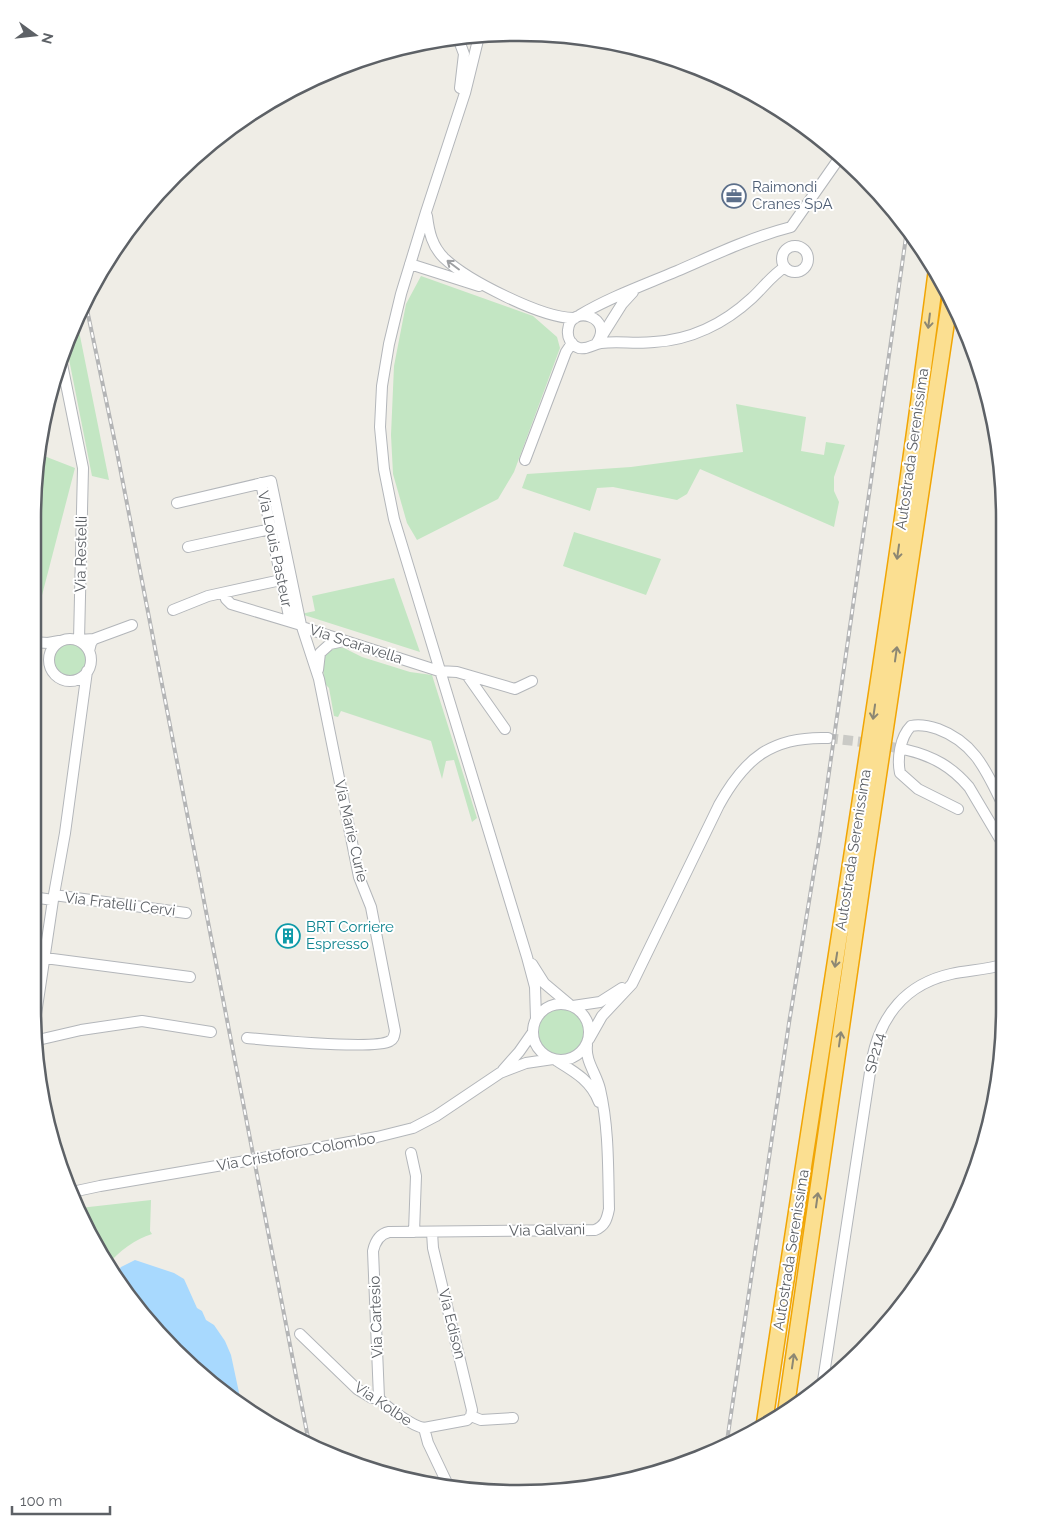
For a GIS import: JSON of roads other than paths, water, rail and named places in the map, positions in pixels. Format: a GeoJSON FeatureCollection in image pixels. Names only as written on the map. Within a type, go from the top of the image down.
{"type":"FeatureCollection","features":[{"type":"Feature","properties":{"kind":"highway","name":"Autostrada Serenissima"},"geometry":{"type":"LineString","coordinates":[[766,1416],[912,455],[934,284]]}},
{"type":"Feature","properties":{"kind":"highway","name":"Autostrada Serenissima"},"geometry":{"type":"LineString","coordinates":[[787,1402],[948,310]]}},
{"type":"Feature","properties":{"kind":"street"},"geometry":{"type":"LineString","coordinates":[[478,43],[465,93],[426,212],[394,322],[386,362],[381,406],[382,448],[386,487],[394,519],[527,957],[535,988],[536,1019],[533,1032],[534,1041],[538,1049],[555,1060],[574,1058],[588,1042],[602,1016],[632,984],[719,805],[740,772],[751,761],[775,746],[801,738],[828,738]]}},
{"type":"Feature","properties":{"kind":"street"},"geometry":{"type":"LineString","coordinates":[[450,139],[464,65],[464,54],[460,45]]}},
{"type":"Feature","properties":{"kind":"street"},"geometry":{"type":"LineString","coordinates":[[524,460],[570,340],[568,326],[578,317],[604,302],[749,241],[791,227],[836,163]]}},
{"type":"Feature","properties":{"kind":"street"},"geometry":{"type":"LineString","coordinates":[[426,212],[430,236],[444,258],[464,273],[495,291]]}},
{"type":"Feature","properties":{"kind":"street"},"geometry":{"type":"LineString","coordinates":[[410,264],[495,291],[542,311],[563,317],[586,315],[596,319],[602,334],[616,341],[661,342],[675,340],[722,322],[741,308],[785,267]]}},
{"type":"Feature","properties":{"kind":"street"},"geometry":{"type":"LineString","coordinates":[[542,311],[555,320],[570,340],[580,348],[586,348],[602,334],[626,299],[642,286]]}},
{"type":"Feature","properties":{"kind":"street"},"geometry":{"type":"LineString","coordinates":[[602,334],[609,333],[616,341]]}},
{"type":"Feature","properties":{"kind":"street","name":"Via Restelli"},"geometry":{"type":"LineString","coordinates":[[64,375],[83,468],[79,640]]}},
{"type":"Feature","properties":{"kind":"street","name":"Via Louis Pasteur"},"geometry":{"type":"LineString","coordinates":[[177,503],[271,481],[275,527],[290,621]]}},
{"type":"Feature","properties":{"kind":"street"},"geometry":{"type":"LineString","coordinates":[[188,547],[275,527]]}},
{"type":"Feature","properties":{"kind":"street"},"geometry":{"type":"LineString","coordinates":[[173,610],[208,596],[285,581]]}},
{"type":"Feature","properties":{"kind":"street","name":"Via Louis Pasteur"},"geometry":{"type":"LineString","coordinates":[[285,581],[302,626]]}},
{"type":"Feature","properties":{"kind":"street","name":"Via Scaravella"},"geometry":{"type":"LineString","coordinates":[[224,593],[226,599],[231,604],[290,621],[315,631],[439,670],[457,672],[515,689],[532,681]]}},
{"type":"Feature","properties":{"kind":"street"},"geometry":{"type":"LineString","coordinates":[[41,643],[72,638],[79,640],[94,639],[132,625]]}},
{"type":"Feature","properties":{"kind":"street","name":"Via Marie Curie"},"geometry":{"type":"LineString","coordinates":[[247,1038],[361,1044],[386,1043],[391,1041],[395,1032],[371,907],[357,869],[319,678],[302,626]]}},
{"type":"Feature","properties":{"kind":"street"},"geometry":{"type":"LineString","coordinates":[[315,631],[320,653],[319,678]]}},
{"type":"Feature","properties":{"kind":"street"},"geometry":{"type":"LineString","coordinates":[[41,982],[79,743],[87,672],[90,664],[89,651],[94,639]]}},
{"type":"Feature","properties":{"kind":"street"},"geometry":{"type":"LineString","coordinates":[[79,640],[89,651]]}},
{"type":"Feature","properties":{"kind":"street"},"geometry":{"type":"LineString","coordinates":[[320,653],[330,644],[344,640]]}},
{"type":"Feature","properties":{"kind":"street"},"geometry":{"type":"LineString","coordinates":[[48,660],[52,648],[60,641]]}},
{"type":"Feature","properties":{"kind":"street"},"geometry":{"type":"LineString","coordinates":[[41,648],[44,650],[52,672],[71,684],[79,692],[81,717]]}},
{"type":"Feature","properties":{"kind":"street"},"geometry":{"type":"LineString","coordinates":[[63,680],[76,680],[87,672]]}},
{"type":"Feature","properties":{"kind":"street"},"geometry":{"type":"LineString","coordinates":[[467,675],[506,729]]}},
{"type":"Feature","properties":{"kind":"street"},"geometry":{"type":"LineString","coordinates":[[958,809],[918,789],[900,773],[899,763],[903,740],[905,733],[911,726],[923,725],[940,730],[960,740],[979,759],[996,792]]}},
{"type":"Feature","properties":{"kind":"street"},"geometry":{"type":"LineString","coordinates":[[907,750],[932,757],[962,779],[969,787],[996,833]]}},
{"type":"Feature","properties":{"kind":"street","name":"Via Fratelli Cervi"},"geometry":{"type":"LineString","coordinates":[[41,897],[186,913]]}},
{"type":"Feature","properties":{"kind":"street"},"geometry":{"type":"LineString","coordinates":[[527,957],[544,983],[581,1012],[587,1020],[590,1029],[588,1042]]}},
{"type":"Feature","properties":{"kind":"street"},"geometry":{"type":"LineString","coordinates":[[41,964],[190,977]]}},
{"type":"Feature","properties":{"kind":"street","name":"SP214"},"geometry":{"type":"LineString","coordinates":[[991,968],[996,966]]}},
{"type":"Feature","properties":{"kind":"street","name":"SP214"},"geometry":{"type":"LineString","coordinates":[[824,1373],[862,1119],[875,1043],[880,1029],[897,1004],[909,993],[934,979],[964,971],[996,968]]}},
{"type":"Feature","properties":{"kind":"street"},"geometry":{"type":"LineString","coordinates":[[536,1019],[542,1011],[551,1006],[560,1004],[572,1006],[600,1002],[610,997],[636,977]]}},
{"type":"Feature","properties":{"kind":"street"},"geometry":{"type":"LineString","coordinates":[[42,1039],[81,1030],[142,1021],[211,1032]]}},
{"type":"Feature","properties":{"kind":"street","name":"Via Cristoforo Colombo"},"geometry":{"type":"LineString","coordinates":[[500,1073],[519,1052],[533,1032]]}},
{"type":"Feature","properties":{"kind":"street","name":"Via Galvani"},"geometry":{"type":"LineString","coordinates":[[379,1238],[384,1233],[389,1232],[595,1230],[603,1225],[608,1217],[609,1209],[608,1161],[600,1088],[588,1060],[588,1042]]}},
{"type":"Feature","properties":{"kind":"street","name":"Via Galvani"},"geometry":{"type":"LineString","coordinates":[[555,1060],[585,1080],[598,1098],[603,1115]]}},
{"type":"Feature","properties":{"kind":"street","name":"Via Cristoforo Colombo"},"geometry":{"type":"LineString","coordinates":[[78,1190],[377,1137],[413,1128],[436,1116],[500,1073],[526,1063],[555,1060]]}},
{"type":"Feature","properties":{"kind":"street"},"geometry":{"type":"LineString","coordinates":[[411,1153],[416,1176],[414,1232]]}},
{"type":"Feature","properties":{"kind":"street","name":"Via Edison"},"geometry":{"type":"LineString","coordinates":[[432,1232],[433,1248],[472,1410],[471,1416]]}},
{"type":"Feature","properties":{"kind":"street","name":"Via Cartesio"},"geometry":{"type":"LineString","coordinates":[[379,1238],[373,1251],[379,1398]]}},
{"type":"Feature","properties":{"kind":"street","name":"Via Kolbe"},"geometry":{"type":"LineString","coordinates":[[300,1334],[357,1389],[372,1398],[379,1398],[382,1403],[414,1424],[424,1428],[428,1443],[445,1479]]}},
{"type":"Feature","properties":{"kind":"street"},"geometry":{"type":"LineString","coordinates":[[424,1428],[467,1420],[471,1416],[481,1420],[513,1418]]}},
{"type":"Feature","properties":{"kind":"water"},"geometry":{"type":"Polygon","coordinates":[[[135,1260],[174,1273],[184,1279],[197,1308],[202,1311],[206,1320],[214,1325],[225,1341],[231,1355],[239,1394],[181,1345],[140,1298],[119,1269],[135,1260]]]}},
{"type":"Feature","properties":{"kind":"tunnel"},"geometry":{"type":"LineString","coordinates":[[828,738],[871,743],[907,750]]}},
{"type":"Feature","properties":{"kind":"railway"},"geometry":{"type":"LineString","coordinates":[[728,1437],[789,1023],[820,835],[906,240]]}},
{"type":"Feature","properties":{"kind":"railway"},"geometry":{"type":"LineString","coordinates":[[88,313],[117,452],[308,1436]]}},
{"type":"Feature","properties":{"kind":"place","name":"Raimondi Cranes SpA"},"geometry":{"type":"Point","coordinates":[734,196]}},
{"type":"Feature","properties":{"kind":"place","name":"BRT Corriere Espresso"},"geometry":{"type":"Point","coordinates":[288,936]}}]}
